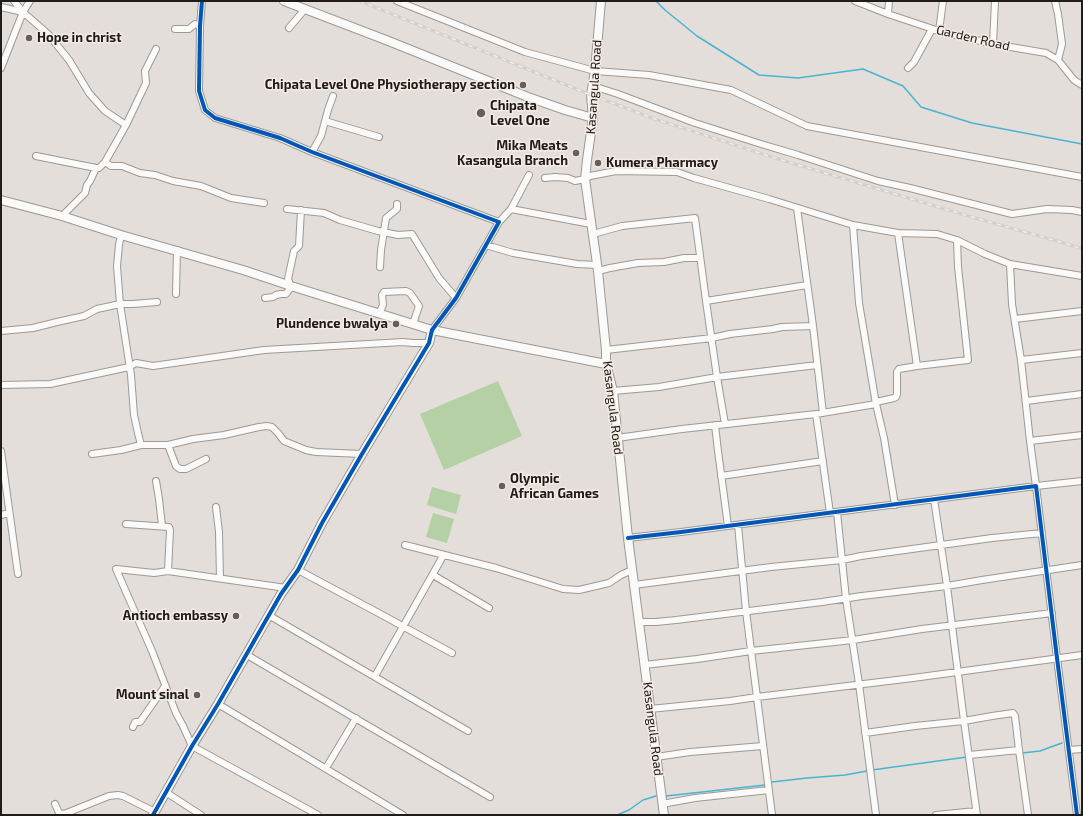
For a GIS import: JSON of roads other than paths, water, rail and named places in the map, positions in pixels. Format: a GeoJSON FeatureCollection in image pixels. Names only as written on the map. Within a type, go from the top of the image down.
{"type":"FeatureCollection","features":[{"type":"Feature","properties":{"kind":"street"},"geometry":{"type":"LineString","coordinates":[[14,1],[22,12],[48,34],[69,60],[89,93],[105,111],[126,125]]}},
{"type":"Feature","properties":{"kind":"street"},"geometry":{"type":"LineString","coordinates":[[1,68],[22,12],[30,1]]}},
{"type":"Feature","properties":{"kind":"street"},"geometry":{"type":"LineString","coordinates":[[202,1],[199,91],[205,110],[215,118],[280,138],[312,152],[499,222]]}},
{"type":"Feature","properties":{"kind":"street"},"geometry":{"type":"LineString","coordinates":[[284,1],[471,74],[528,98],[593,118]]}},
{"type":"Feature","properties":{"kind":"street"},"geometry":{"type":"LineString","coordinates":[[397,1],[525,52],[595,71],[649,75],[731,90],[807,126],[1082,177]]}},
{"type":"Feature","properties":{"kind":"street","name":"Kasangula Road"},"geometry":{"type":"LineString","coordinates":[[601,1],[595,71],[590,95],[593,118],[585,179],[598,268],[606,364],[613,391],[628,538],[664,815]]}},
{"type":"Feature","properties":{"kind":"street","name":"Garden Road"},"geometry":{"type":"LineString","coordinates":[[855,1],[939,31],[993,44],[1046,53],[1058,60],[1074,80],[1082,85]]}},
{"type":"Feature","properties":{"kind":"street"},"geometry":{"type":"LineString","coordinates":[[888,14],[889,1]]}},
{"type":"Feature","properties":{"kind":"street"},"geometry":{"type":"LineString","coordinates":[[939,31],[943,1]]}},
{"type":"Feature","properties":{"kind":"street"},"geometry":{"type":"LineString","coordinates":[[993,44],[995,1]]}},
{"type":"Feature","properties":{"kind":"street"},"geometry":{"type":"LineString","coordinates":[[1055,1],[1062,44],[1058,60]]}},
{"type":"Feature","properties":{"kind":"street"},"geometry":{"type":"LineString","coordinates":[[1,7],[22,12]]}},
{"type":"Feature","properties":{"kind":"street"},"geometry":{"type":"LineString","coordinates":[[289,28],[305,9]]}},
{"type":"Feature","properties":{"kind":"street"},"geometry":{"type":"LineString","coordinates":[[175,29],[189,29],[195,24],[200,26]]}},
{"type":"Feature","properties":{"kind":"street"},"geometry":{"type":"LineString","coordinates":[[908,68],[914,62],[932,29]]}},
{"type":"Feature","properties":{"kind":"street"},"geometry":{"type":"LineString","coordinates":[[36,156],[99,168],[105,162],[126,125],[146,83],[145,71],[156,49]]}},
{"type":"Feature","properties":{"kind":"street"},"geometry":{"type":"LineString","coordinates":[[593,86],[695,123],[878,181],[1012,214],[1047,209],[1082,212]]}},
{"type":"Feature","properties":{"kind":"street"},"geometry":{"type":"LineString","coordinates":[[312,152],[320,136],[333,96]]}},
{"type":"Feature","properties":{"kind":"street"},"geometry":{"type":"LineString","coordinates":[[325,121],[379,137]]}},
{"type":"Feature","properties":{"kind":"street"},"geometry":{"type":"LineString","coordinates":[[105,162],[112,166],[122,166],[140,173],[201,186],[231,198],[264,203]]}},
{"type":"Feature","properties":{"kind":"street"},"geometry":{"type":"LineString","coordinates":[[62,216],[85,193],[87,185],[96,168]]}},
{"type":"Feature","properties":{"kind":"street"},"geometry":{"type":"LineString","coordinates":[[546,178],[568,178],[575,181],[616,170],[677,172],[853,225],[898,233],[937,234],[957,240],[985,254],[1010,264],[1082,276]]}},
{"type":"Feature","properties":{"kind":"street"},"geometry":{"type":"LineString","coordinates":[[55,804],[59,813],[64,814],[109,796],[118,795],[123,796],[154,813],[192,746],[298,570],[322,523],[362,454],[429,343],[432,330],[456,298],[499,222],[511,209],[529,175]]}},
{"type":"Feature","properties":{"kind":"street"},"geometry":{"type":"LineString","coordinates":[[1,200],[62,216],[121,235],[177,250],[432,330],[606,364]]}},
{"type":"Feature","properties":{"kind":"street"},"geometry":{"type":"LineString","coordinates":[[380,267],[386,218],[397,209],[397,204]]}},
{"type":"Feature","properties":{"kind":"street"},"geometry":{"type":"LineString","coordinates":[[797,208],[817,365],[822,461],[834,513],[842,560],[876,815]]}},
{"type":"Feature","properties":{"kind":"street"},"geometry":{"type":"LineString","coordinates":[[287,209],[324,213],[340,220],[398,235],[412,234],[438,278],[456,298]]}},
{"type":"Feature","properties":{"kind":"street"},"geometry":{"type":"LineString","coordinates":[[511,209],[591,224]]}},
{"type":"Feature","properties":{"kind":"street"},"geometry":{"type":"LineString","coordinates":[[291,286],[288,279],[294,251],[299,246],[301,210]]}},
{"type":"Feature","properties":{"kind":"street"},"geometry":{"type":"LineString","coordinates":[[593,234],[622,226],[696,218],[706,302],[725,424]]}},
{"type":"Feature","properties":{"kind":"street"},"geometry":{"type":"LineString","coordinates":[[853,225],[859,303],[895,505]]}},
{"type":"Feature","properties":{"kind":"street"},"geometry":{"type":"LineString","coordinates":[[898,233],[917,366]]}},
{"type":"Feature","properties":{"kind":"street"},"geometry":{"type":"LineString","coordinates":[[121,235],[116,266],[134,415],[141,445]]}},
{"type":"Feature","properties":{"kind":"street"},"geometry":{"type":"LineString","coordinates":[[618,438],[820,413],[876,403],[894,398],[896,396],[898,370],[917,366],[968,360],[958,267],[957,240]]}},
{"type":"Feature","properties":{"kind":"street"},"geometry":{"type":"LineString","coordinates":[[486,245],[513,253],[598,268],[610,268],[638,263],[664,262],[684,258],[700,258]]}},
{"type":"Feature","properties":{"kind":"street"},"geometry":{"type":"LineString","coordinates":[[176,294],[177,250]]}},
{"type":"Feature","properties":{"kind":"street"},"geometry":{"type":"LineString","coordinates":[[1010,264],[1012,304],[1021,360],[1077,815]]}},
{"type":"Feature","properties":{"kind":"street"},"geometry":{"type":"LineString","coordinates":[[706,302],[807,285]]}},
{"type":"Feature","properties":{"kind":"street"},"geometry":{"type":"LineString","coordinates":[[265,298],[273,298],[276,295],[286,294],[291,286]]}},
{"type":"Feature","properties":{"kind":"street"},"geometry":{"type":"LineString","coordinates":[[379,314],[383,305],[384,292],[406,291],[410,293],[419,306],[413,324]]}},
{"type":"Feature","properties":{"kind":"street"},"geometry":{"type":"LineString","coordinates":[[1,331],[33,328],[84,316],[97,309],[120,304],[157,302]]}},
{"type":"Feature","properties":{"kind":"street"},"geometry":{"type":"LineString","coordinates":[[1015,319],[1082,311]]}},
{"type":"Feature","properties":{"kind":"street"},"geometry":{"type":"LineString","coordinates":[[606,350],[712,338],[782,327],[813,326]]}},
{"type":"Feature","properties":{"kind":"street"},"geometry":{"type":"LineString","coordinates":[[1,385],[50,384],[129,367],[136,363],[152,366],[264,350],[403,342],[429,343]]}},
{"type":"Feature","properties":{"kind":"street"},"geometry":{"type":"LineString","coordinates":[[1021,360],[1082,353]]}},
{"type":"Feature","properties":{"kind":"street"},"geometry":{"type":"LineString","coordinates":[[613,391],[817,365]]}},
{"type":"Feature","properties":{"kind":"street"},"geometry":{"type":"LineString","coordinates":[[1026,401],[1082,394]]}},
{"type":"Feature","properties":{"kind":"street"},"geometry":{"type":"LineString","coordinates":[[715,425],[728,526]]}},
{"type":"Feature","properties":{"kind":"street"},"geometry":{"type":"LineString","coordinates":[[92,454],[121,450],[141,445],[168,445],[193,438],[224,435],[259,426],[268,426],[272,427],[284,441],[306,450],[316,452],[362,454]]}},
{"type":"Feature","properties":{"kind":"street"},"geometry":{"type":"LineString","coordinates":[[1030,441],[1082,434]]}},
{"type":"Feature","properties":{"kind":"street"},"geometry":{"type":"LineString","coordinates":[[168,445],[176,466],[180,469],[186,469],[206,459]]}},
{"type":"Feature","properties":{"kind":"street"},"geometry":{"type":"LineString","coordinates":[[1,451],[18,574]]}},
{"type":"Feature","properties":{"kind":"street"},"geometry":{"type":"LineString","coordinates":[[721,476],[822,461]]}},
{"type":"Feature","properties":{"kind":"street"},"geometry":{"type":"LineString","coordinates":[[156,481],[162,526]]}},
{"type":"Feature","properties":{"kind":"street"},"geometry":{"type":"LineString","coordinates":[[628,538],[1082,481]]}},
{"type":"Feature","properties":{"kind":"street"},"geometry":{"type":"LineString","coordinates":[[934,499],[977,813],[936,815]]}},
{"type":"Feature","properties":{"kind":"street"},"geometry":{"type":"LineString","coordinates":[[216,507],[219,532],[220,578]]}},
{"type":"Feature","properties":{"kind":"street"},"geometry":{"type":"LineString","coordinates":[[1,515],[9,513]]}},
{"type":"Feature","properties":{"kind":"street"},"geometry":{"type":"LineString","coordinates":[[126,524],[168,527],[170,530],[168,571]]}},
{"type":"Feature","properties":{"kind":"street"},"geometry":{"type":"LineString","coordinates":[[738,525],[746,611],[772,815]]}},
{"type":"Feature","properties":{"kind":"street"},"geometry":{"type":"LineString","coordinates":[[634,585],[742,570],[842,560],[861,556],[1042,532]]}},
{"type":"Feature","properties":{"kind":"street"},"geometry":{"type":"LineString","coordinates":[[405,545],[496,568],[563,589],[579,590],[609,583],[632,570]]}},
{"type":"Feature","properties":{"kind":"street"},"geometry":{"type":"LineString","coordinates":[[375,676],[444,556]]}},
{"type":"Feature","properties":{"kind":"street"},"geometry":{"type":"LineString","coordinates":[[639,622],[656,622],[846,599],[947,586],[1082,565]]}},
{"type":"Feature","properties":{"kind":"street"},"geometry":{"type":"LineString","coordinates":[[286,588],[168,571],[154,573],[116,569],[152,652],[176,713],[192,746],[318,815]]}},
{"type":"Feature","properties":{"kind":"street"},"geometry":{"type":"LineString","coordinates":[[298,570],[452,653]]}},
{"type":"Feature","properties":{"kind":"street"},"geometry":{"type":"LineString","coordinates":[[433,575],[489,608]]}},
{"type":"Feature","properties":{"kind":"street"},"geometry":{"type":"LineString","coordinates":[[644,665],[853,640],[892,633],[1052,613]]}},
{"type":"Feature","properties":{"kind":"street"},"geometry":{"type":"LineString","coordinates":[[270,616],[468,731]]}},
{"type":"Feature","properties":{"kind":"street"},"geometry":{"type":"LineString","coordinates":[[247,655],[490,797]]}},
{"type":"Feature","properties":{"kind":"street"},"geometry":{"type":"LineString","coordinates":[[650,709],[705,704],[1082,655]]}},
{"type":"Feature","properties":{"kind":"street"},"geometry":{"type":"LineString","coordinates":[[133,727],[135,722],[140,722],[165,686]]}},
{"type":"Feature","properties":{"kind":"street"},"geometry":{"type":"LineString","coordinates":[[218,704],[403,815]]}},
{"type":"Feature","properties":{"kind":"street"},"geometry":{"type":"LineString","coordinates":[[866,733],[964,721],[1013,713],[1016,716],[1028,815]]}},
{"type":"Feature","properties":{"kind":"street"},"geometry":{"type":"LineString","coordinates":[[326,768],[356,718]]}},
{"type":"Feature","properties":{"kind":"street"},"geometry":{"type":"LineString","coordinates":[[656,757],[690,752],[763,746]]}},
{"type":"Feature","properties":{"kind":"street"},"geometry":{"type":"LineString","coordinates":[[1069,750],[1082,749]]}},
{"type":"Feature","properties":{"kind":"street"},"geometry":{"type":"LineString","coordinates":[[969,756],[1019,750]]}},
{"type":"Feature","properties":{"kind":"street"},"geometry":{"type":"LineString","coordinates":[[662,804],[694,798],[769,790]]}},
{"type":"Feature","properties":{"kind":"street"},"geometry":{"type":"LineString","coordinates":[[166,793],[202,815]]}},
{"type":"Feature","properties":{"kind":"street"},"geometry":{"type":"LineString","coordinates":[[1074,795],[1082,794]]}},
{"type":"Feature","properties":{"kind":"waterway"},"geometry":{"type":"LineString","coordinates":[[656,1],[697,36],[759,75],[798,78],[863,69],[903,86],[921,107],[972,123],[1082,144]]}},
{"type":"Feature","properties":{"kind":"waterway"},"geometry":{"type":"LineString","coordinates":[[1022,753],[1040,751],[1062,743]]}},
{"type":"Feature","properties":{"kind":"waterway"},"geometry":{"type":"LineString","coordinates":[[872,770],[967,757]]}},
{"type":"Feature","properties":{"kind":"waterway"},"geometry":{"type":"LineString","coordinates":[[772,782],[845,775],[867,771]]}},
{"type":"Feature","properties":{"kind":"waterway"},"geometry":{"type":"LineString","coordinates":[[666,796],[765,785]]}},
{"type":"Feature","properties":{"kind":"waterway"},"geometry":{"type":"LineString","coordinates":[[617,815],[629,810],[643,800],[656,796]]}},
{"type":"Feature","properties":{"kind":"railway"},"geometry":{"type":"LineString","coordinates":[[360,1],[591,95],[655,119],[775,158],[1082,249]]}},
{"type":"Feature","properties":{"kind":"place","name":"Hope in christ"},"geometry":{"type":"Point","coordinates":[29,38]}},
{"type":"Feature","properties":{"kind":"place","name":"Chipata Level One Physiotherapy section"},"geometry":{"type":"Point","coordinates":[523,85]}},
{"type":"Feature","properties":{"kind":"place","name":"Chipata Level One"},"geometry":{"type":"Point","coordinates":[481,113]}},
{"type":"Feature","properties":{"kind":"place","name":"Mika Meats Kasangula Branch"},"geometry":{"type":"Point","coordinates":[576,153]}},
{"type":"Feature","properties":{"kind":"place","name":"Kumera Pharmacy"},"geometry":{"type":"Point","coordinates":[598,163]}},
{"type":"Feature","properties":{"kind":"place","name":"Plundence bwalya"},"geometry":{"type":"Point","coordinates":[396,324]}},
{"type":"Feature","properties":{"kind":"place","name":"Olympic African Games"},"geometry":{"type":"Point","coordinates":[502,486]}},
{"type":"Feature","properties":{"kind":"place","name":"Antioch embassy"},"geometry":{"type":"Point","coordinates":[236,616]}},
{"type":"Feature","properties":{"kind":"place","name":"Mount sinal"},"geometry":{"type":"Point","coordinates":[197,695]}}]}
